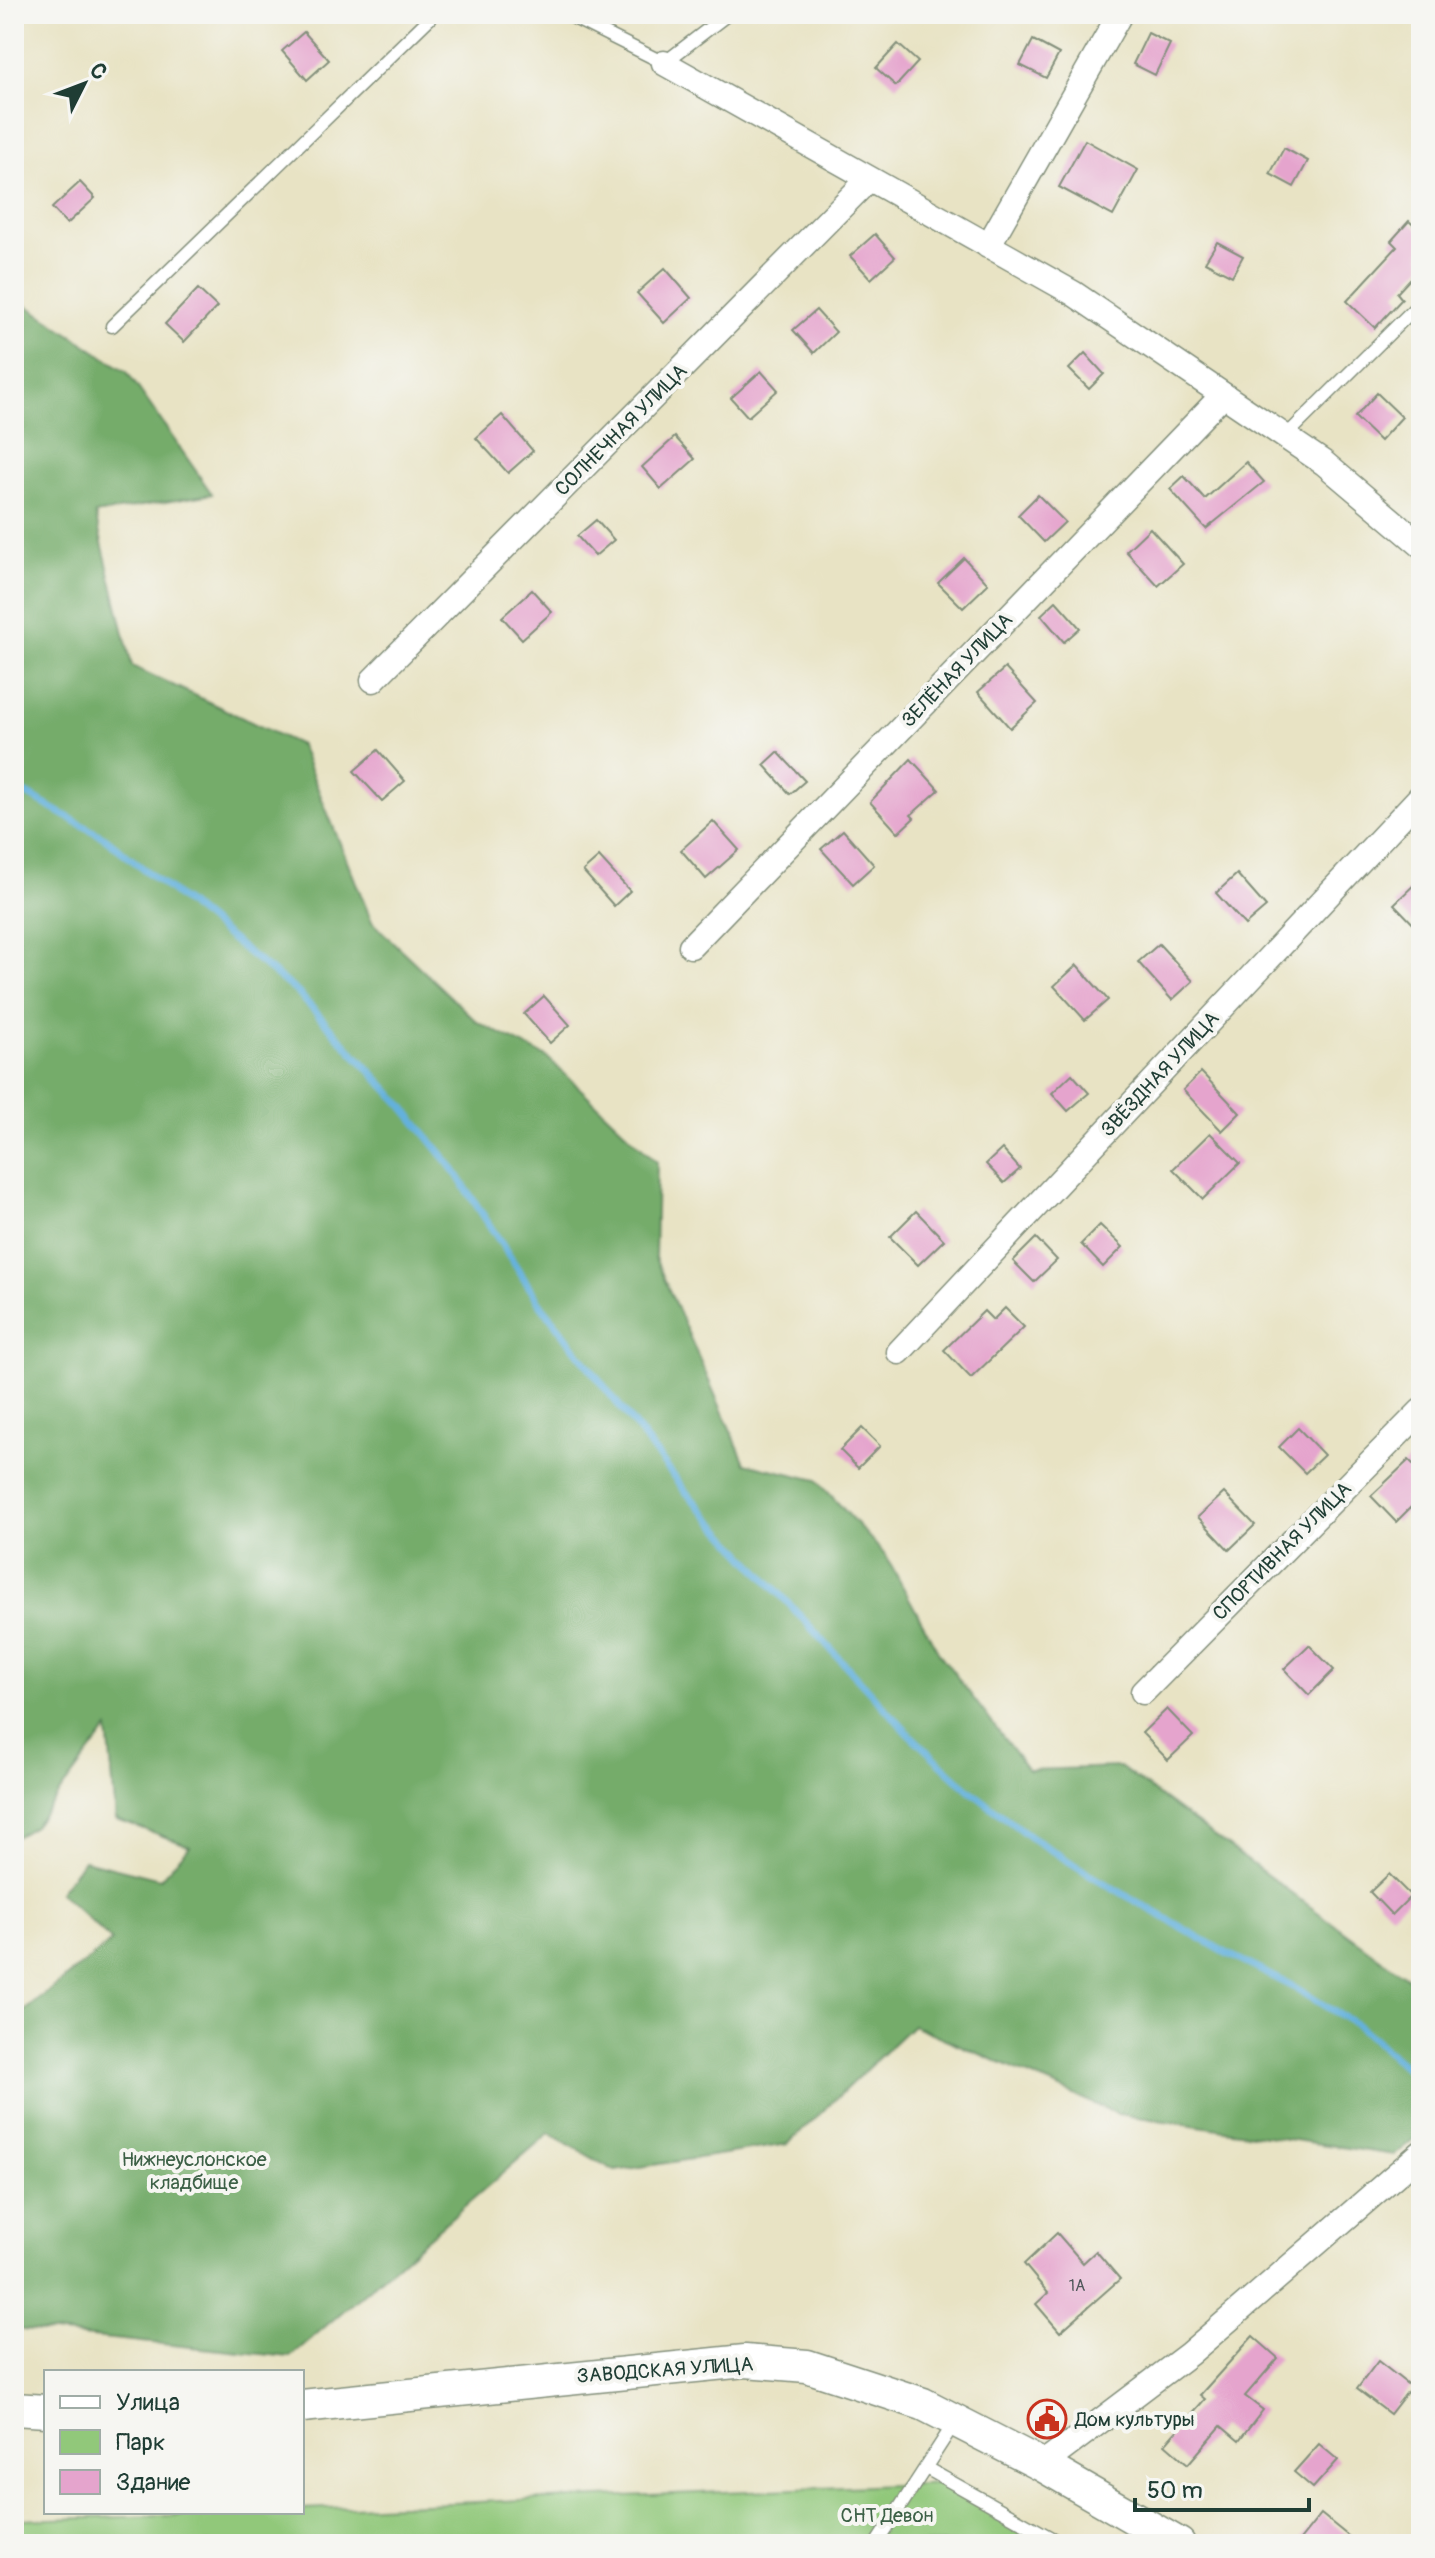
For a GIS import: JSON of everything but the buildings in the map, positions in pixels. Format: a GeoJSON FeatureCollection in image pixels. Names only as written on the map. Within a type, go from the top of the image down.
{"type":"FeatureCollection","features":[{"type":"Feature","properties":{"kind":"street"},"geometry":{"type":"LineString","coordinates":[[988,246],[1120,14]]}},
{"type":"Feature","properties":{"kind":"street"},"geometry":{"type":"LineString","coordinates":[[664,63],[1073,293],[1324,463],[1421,545]]}},
{"type":"Feature","properties":{"kind":"street","name":"СОЛНЕЧНАЯ УЛИЦА"},"geometry":{"type":"LineString","coordinates":[[373,680],[869,179]]}},
{"type":"Feature","properties":{"kind":"street","name":"ЗЕЛЁНАЯ УЛИЦА"},"geometry":{"type":"LineString","coordinates":[[691,946],[1223,395]]}},
{"type":"Feature","properties":{"kind":"street","name":"ЗВЁЗДНАЯ УЛИЦА"},"geometry":{"type":"LineString","coordinates":[[899,1352],[1421,796]]}},
{"type":"Feature","properties":{"kind":"street","name":"СПОРТИВНАЯ УЛИЦА"},"geometry":{"type":"LineString","coordinates":[[1143,1692],[1421,1411]]}},
{"type":"Feature","properties":{"kind":"street"},"geometry":{"type":"LineString","coordinates":[[1042,2465],[1189,2354],[1421,2153]]}},
{"type":"Feature","properties":{"kind":"street","name":"ЗАВОДСКАЯ УЛИЦА"},"geometry":{"type":"LineString","coordinates":[[304,2406],[745,2361],[807,2366],[923,2404],[1042,2465],[1179,2544]]}},
{"type":"Feature","properties":{"kind":"street"},"geometry":{"type":"LineString","coordinates":[[14,2409],[44,2411]]}},
{"type":"Feature","properties":{"kind":"lane"},"geometry":{"type":"LineString","coordinates":[[112,326],[434,14]]}},
{"type":"Feature","properties":{"kind":"lane"},"geometry":{"type":"LineString","coordinates":[[566,14],[664,63],[728,14]]}},
{"type":"Feature","properties":{"kind":"lane"},"geometry":{"type":"LineString","coordinates":[[1285,437],[1421,302]]}},
{"type":"Feature","properties":{"kind":"lane"},"geometry":{"type":"LineString","coordinates":[[876,2544],[956,2421]]}},
{"type":"Feature","properties":{"kind":"lane"},"geometry":{"type":"LineString","coordinates":[[926,2468],[1062,2544]]}},
{"type":"Feature","properties":{"kind":"green space","name":"Нижнеуслонское кладбище"},"geometry":{"type":"Polygon","coordinates":[[[14,297],[127,372],[212,494],[95,514],[132,666],[300,745],[372,922],[477,1022],[547,1057],[657,1162],[655,1258],[745,1463],[817,1480],[886,1556],[939,1653],[1028,1770],[1120,1767],[1421,1988],[1421,2133],[1394,2155],[1118,2114],[913,2025],[788,2144],[615,2171],[549,2133],[290,2357],[14,2329],[14,2019],[112,1941],[59,1892],[84,1860],[160,1879],[190,1846],[116,1819],[108,1729],[34,1826],[14,1838],[14,297]]]}},
{"type":"Feature","properties":{"kind":"green space","name":"СНТ Девон"},"geometry":{"type":"Polygon","coordinates":[[[944,2483],[1051,2544],[14,2544],[14,2520],[304,2514],[304,2509],[944,2483]]]}},
{"type":"Feature","properties":{"kind":"waterway"},"geometry":{"type":"LineString","coordinates":[[14,787],[105,838],[297,992],[402,1105],[452,1167],[539,1302],[685,1491],[908,1733],[968,1789],[1030,1837],[1094,1877],[1226,1953],[1294,1987],[1358,2026],[1421,2081]]}},
{"type":"Feature","properties":{"kind":"place","name":"Дом культуры"},"geometry":{"type":"Point","coordinates":[1047,2419]}}]}
